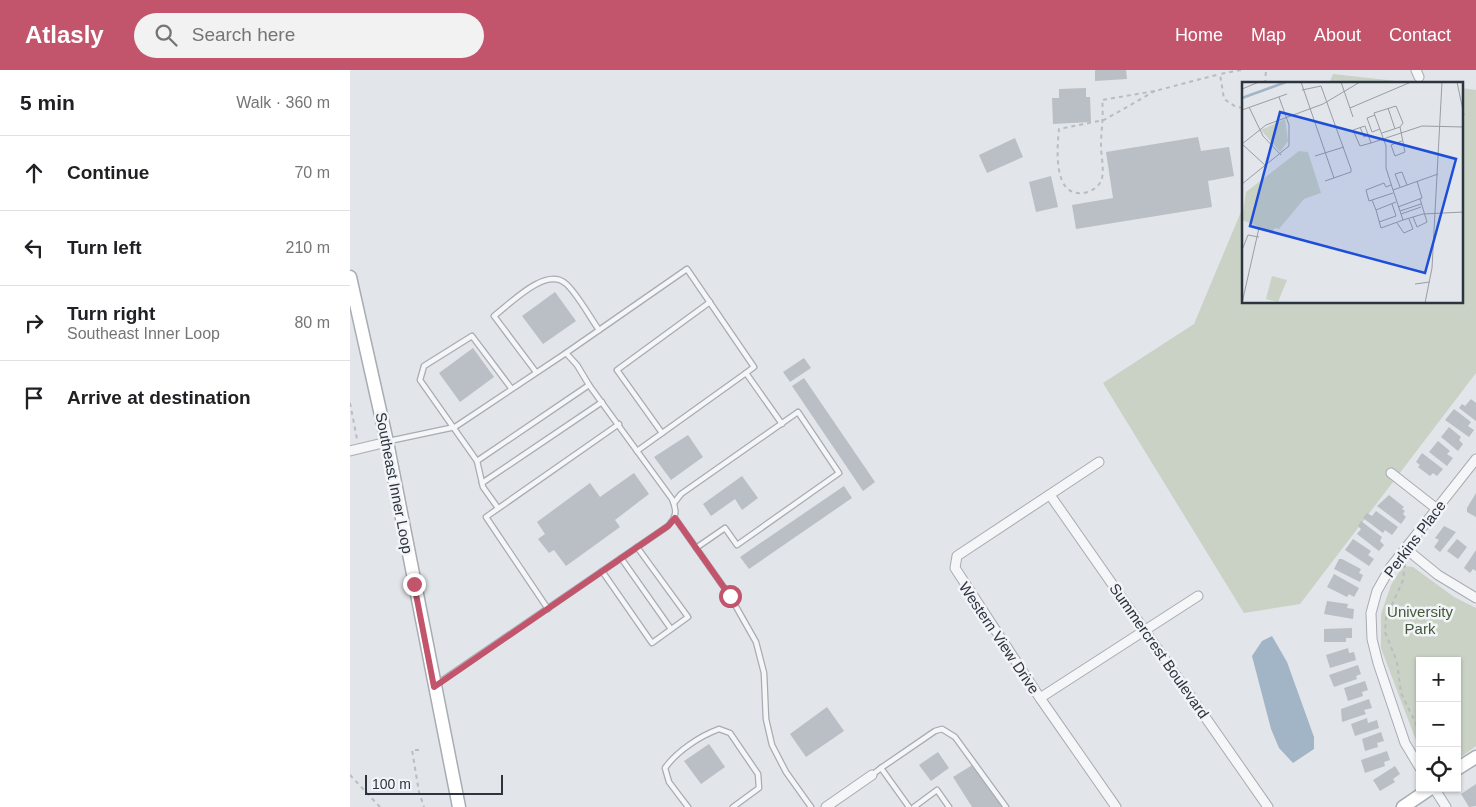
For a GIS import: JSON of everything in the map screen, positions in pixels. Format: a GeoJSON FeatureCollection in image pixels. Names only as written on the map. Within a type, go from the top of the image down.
{"type":"FeatureCollection","features":[{"type":"Feature","properties":{"kind":"main road","name":"Southeast Inner Loop"},"geometry":{"type":"LineString","coordinates":[[350,277],[387,442],[459,807]]}},
{"type":"Feature","properties":{"kind":"main road"},"geometry":{"type":"LineString","coordinates":[[1461,766],[1476,757]]}},
{"type":"Feature","properties":{"kind":"main road"},"geometry":{"type":"LineString","coordinates":[[1403,807],[1426,792]]}},
{"type":"Feature","properties":{"kind":"street"},"geometry":{"type":"LineString","coordinates":[[350,451],[387,442]]}},
{"type":"Feature","properties":{"kind":"street","name":"Perkins Place"},"geometry":{"type":"LineString","coordinates":[[1416,761],[1405,743],[1372,639],[1371,613],[1377,591],[1405,548],[1476,459]]}},
{"type":"Feature","properties":{"kind":"street","name":"Western View Drive"},"geometry":{"type":"LineString","coordinates":[[1100,462],[957,556],[955,562],[959,577],[1116,807]]}},
{"type":"Feature","properties":{"kind":"street"},"geometry":{"type":"LineString","coordinates":[[1392,472],[1437,509]]}},
{"type":"Feature","properties":{"kind":"street","name":"Summercrest Boulevard"},"geometry":{"type":"LineString","coordinates":[[1050,496],[1268,807]]}},
{"type":"Feature","properties":{"kind":"street"},"geometry":{"type":"LineString","coordinates":[[1405,548],[1438,575],[1476,598]]}},
{"type":"Feature","properties":{"kind":"street"},"geometry":{"type":"LineString","coordinates":[[1040,698],[1198,596]]}},
{"type":"Feature","properties":{"kind":"street"},"geometry":{"type":"LineString","coordinates":[[826,807],[872,775]]}},
{"type":"Feature","properties":{"kind":"street"},"geometry":{"type":"LineString","coordinates":[[1435,792],[1446,807]]}},
{"type":"Feature","properties":{"kind":"lane"},"geometry":{"type":"LineString","coordinates":[[387,442],[455,427],[687,269],[754,367],[637,451]]}},
{"type":"Feature","properties":{"kind":"lane"},"geometry":{"type":"LineString","coordinates":[[536,372],[494,316],[541,280],[553,277],[566,283],[599,330]]}},
{"type":"Feature","properties":{"kind":"lane"},"geometry":{"type":"LineString","coordinates":[[662,433],[617,370],[710,302]]}},
{"type":"Feature","properties":{"kind":"lane"},"geometry":{"type":"LineString","coordinates":[[498,508],[482,483],[477,461],[455,427],[420,380],[424,366],[472,336],[510,388]]}},
{"type":"Feature","properties":{"kind":"lane"},"geometry":{"type":"LineString","coordinates":[[434,687],[668,526],[675,518],[677,510],[674,503],[577,365],[566,353]]}},
{"type":"Feature","properties":{"kind":"lane"},"geometry":{"type":"LineString","coordinates":[[746,373],[782,424]]}},
{"type":"Feature","properties":{"kind":"lane"},"geometry":{"type":"LineString","coordinates":[[477,461],[590,386]]}},
{"type":"Feature","properties":{"kind":"lane"},"geometry":{"type":"LineString","coordinates":[[482,483],[602,402]]}},
{"type":"Feature","properties":{"kind":"lane"},"geometry":{"type":"LineString","coordinates":[[674,503],[681,494],[798,412],[839,473],[737,545],[725,528],[696,548]]}},
{"type":"Feature","properties":{"kind":"lane"},"geometry":{"type":"LineString","coordinates":[[548,608],[486,517],[619,424]]}},
{"type":"Feature","properties":{"kind":"lane"},"geometry":{"type":"LineString","coordinates":[[675,518],[730,596],[756,642],[764,673],[766,719],[772,745],[786,772],[810,807]]}},
{"type":"Feature","properties":{"kind":"lane"},"geometry":{"type":"LineString","coordinates":[[602,572],[652,643],[688,618],[637,547]]}},
{"type":"Feature","properties":{"kind":"lane"},"geometry":{"type":"LineString","coordinates":[[621,558],[670,630]]}},
{"type":"Feature","properties":{"kind":"lane"},"geometry":{"type":"LineString","coordinates":[[688,807],[669,782],[665,768],[706,734],[718,729],[730,733],[758,774],[759,788],[733,807]]}},
{"type":"Feature","properties":{"kind":"lane"},"geometry":{"type":"LineString","coordinates":[[872,775],[942,729],[955,737],[1006,807]]}},
{"type":"Feature","properties":{"kind":"lane"},"geometry":{"type":"LineString","coordinates":[[881,768],[909,807]]}},
{"type":"Feature","properties":{"kind":"lane"},"geometry":{"type":"LineString","coordinates":[[914,807],[937,790],[949,807]]}},
{"type":"Feature","properties":{"kind":"path"},"geometry":{"type":"LineString","coordinates":[[1155,91],[1104,120],[1059,129],[1059,168],[1068,190],[1076,194],[1091,191],[1102,180],[1101,144],[1104,120],[1102,100],[1155,91],[1241,70]]}},
{"type":"Feature","properties":{"kind":"path"},"geometry":{"type":"LineString","coordinates":[[1220,74],[1224,99],[1236,108],[1242,108]]}},
{"type":"Feature","properties":{"kind":"path"},"geometry":{"type":"LineString","coordinates":[[350,402],[358,440]]}},
{"type":"Feature","properties":{"kind":"path"},"geometry":{"type":"LineString","coordinates":[[1405,563],[1403,580],[1386,618],[1385,632],[1397,662],[1401,693],[1416,724]]}},
{"type":"Feature","properties":{"kind":"path"},"geometry":{"type":"LineString","coordinates":[[420,750],[412,750],[419,792],[424,807]]}},
{"type":"Feature","properties":{"kind":"path"},"geometry":{"type":"LineString","coordinates":[[350,775],[380,807]]}},
{"type":"Feature","properties":{"kind":"green space"},"geometry":{"type":"Polygon","coordinates":[[[1333,74],[1405,82],[1330,82],[1333,74]]]}},
{"type":"Feature","properties":{"kind":"green space"},"geometry":{"type":"Polygon","coordinates":[[[1464,88],[1476,90],[1476,373],[1300,604],[1244,613],[1103,383],[1194,324],[1242,209],[1242,304],[1464,304],[1464,88]]]}},
{"type":"Feature","properties":{"kind":"green space","name":"University Park"},"geometry":{"type":"Polygon","coordinates":[[[1403,566],[1413,567],[1454,597],[1476,608],[1476,746],[1461,757],[1461,657],[1416,657],[1416,740],[1381,648],[1381,614],[1391,585],[1403,566]]]}},
{"type":"Feature","properties":{"kind":"water"},"geometry":{"type":"Polygon","coordinates":[[[1272,636],[1287,662],[1314,737],[1314,749],[1293,763],[1279,748],[1271,729],[1252,656],[1262,641],[1272,636]]]}},
{"type":"Feature","properties":{"kind":"building"},"geometry":{"type":"Polygon","coordinates":[[[1095,70],[1126,70],[1127,79],[1095,81],[1095,70]]]}},
{"type":"Feature","properties":{"kind":"building"},"geometry":{"type":"Polygon","coordinates":[[[1086,88],[1086,97],[1090,97],[1091,122],[1053,124],[1052,98],[1059,98],[1059,89],[1086,88]]]}},
{"type":"Feature","properties":{"kind":"building"},"geometry":{"type":"Polygon","coordinates":[[[1198,137],[1201,151],[1229,147],[1234,176],[1208,181],[1212,207],[1076,229],[1072,205],[1113,198],[1106,152],[1198,137]]]}},
{"type":"Feature","properties":{"kind":"building"},"geometry":{"type":"Polygon","coordinates":[[[1015,138],[1023,157],[987,173],[979,155],[1015,138]]]}},
{"type":"Feature","properties":{"kind":"building"},"geometry":{"type":"Polygon","coordinates":[[[1051,176],[1058,207],[1036,212],[1029,182],[1051,176]]]}},
{"type":"Feature","properties":{"kind":"building"},"geometry":{"type":"Polygon","coordinates":[[[555,292],[576,321],[543,344],[522,316],[555,292]]]}},
{"type":"Feature","properties":{"kind":"building"},"geometry":{"type":"Polygon","coordinates":[[[473,348],[494,377],[460,402],[439,373],[473,348]]]}},
{"type":"Feature","properties":{"kind":"building"},"geometry":{"type":"Polygon","coordinates":[[[804,358],[811,368],[790,382],[783,372],[804,358]]]}},
{"type":"Feature","properties":{"kind":"building"},"geometry":{"type":"Polygon","coordinates":[[[804,378],[875,482],[863,491],[792,386],[804,378]]]}},
{"type":"Feature","properties":{"kind":"building"},"geometry":{"type":"Polygon","coordinates":[[[1471,399],[1476,403],[1476,421],[1459,408],[1462,404],[1465,406],[1471,399]]]}},
{"type":"Feature","properties":{"kind":"building"},"geometry":{"type":"Polygon","coordinates":[[[1454,409],[1471,422],[1468,426],[1474,430],[1469,437],[1445,420],[1454,409]]]}},
{"type":"Feature","properties":{"kind":"building"},"geometry":{"type":"Polygon","coordinates":[[[1449,427],[1461,437],[1459,440],[1463,444],[1458,451],[1441,437],[1449,427]]]}},
{"type":"Feature","properties":{"kind":"building"},"geometry":{"type":"Polygon","coordinates":[[[688,435],[703,457],[671,480],[654,457],[688,435]]]}},
{"type":"Feature","properties":{"kind":"building"},"geometry":{"type":"Polygon","coordinates":[[[1438,441],[1450,451],[1447,454],[1453,458],[1447,466],[1429,452],[1438,441]]]}},
{"type":"Feature","properties":{"kind":"building"},"geometry":{"type":"Polygon","coordinates":[[[1422,453],[1443,469],[1437,476],[1433,473],[1430,476],[1418,467],[1420,465],[1416,462],[1422,453]]]}},
{"type":"Feature","properties":{"kind":"building"},"geometry":{"type":"Polygon","coordinates":[[[634,473],[649,494],[615,520],[620,527],[566,566],[554,550],[549,553],[538,539],[545,534],[537,522],[590,483],[600,497],[634,473]]]}},
{"type":"Feature","properties":{"kind":"building"},"geometry":{"type":"Polygon","coordinates":[[[742,476],[758,498],[742,510],[735,499],[711,516],[703,504],[742,476]]]}},
{"type":"Feature","properties":{"kind":"building"},"geometry":{"type":"Polygon","coordinates":[[[844,486],[852,498],[749,569],[740,557],[844,486]]]}},
{"type":"Feature","properties":{"kind":"building"},"geometry":{"type":"Polygon","coordinates":[[[1476,493],[1476,517],[1467,512],[1467,508],[1476,493]]]}},
{"type":"Feature","properties":{"kind":"building"},"geometry":{"type":"Polygon","coordinates":[[[1389,495],[1404,507],[1402,509],[1405,511],[1403,514],[1406,517],[1401,524],[1377,506],[1389,495]]]}},
{"type":"Feature","properties":{"kind":"building"},"geometry":{"type":"Polygon","coordinates":[[[1376,511],[1398,527],[1392,535],[1385,530],[1383,533],[1363,518],[1367,513],[1372,516],[1376,511]]]}},
{"type":"Feature","properties":{"kind":"building"},"geometry":{"type":"Polygon","coordinates":[[[1361,521],[1382,537],[1380,541],[1384,545],[1379,551],[1357,534],[1361,529],[1358,526],[1361,521]]]}},
{"type":"Feature","properties":{"kind":"building"},"geometry":{"type":"Polygon","coordinates":[[[1444,526],[1456,532],[1440,552],[1434,547],[1439,540],[1435,538],[1444,526]]]}},
{"type":"Feature","properties":{"kind":"building"},"geometry":{"type":"Polygon","coordinates":[[[1353,539],[1371,551],[1368,555],[1374,559],[1369,566],[1345,550],[1353,539]]]}},
{"type":"Feature","properties":{"kind":"building"},"geometry":{"type":"Polygon","coordinates":[[[1457,539],[1467,547],[1458,559],[1447,551],[1457,539]]]}},
{"type":"Feature","properties":{"kind":"building"},"geometry":{"type":"Polygon","coordinates":[[[1476,550],[1476,571],[1473,569],[1470,573],[1464,568],[1476,550]]]}},
{"type":"Feature","properties":{"kind":"building"},"geometry":{"type":"Polygon","coordinates":[[[1339,559],[1361,569],[1359,573],[1363,575],[1360,582],[1334,569],[1339,559]]]}},
{"type":"Feature","properties":{"kind":"building"},"geometry":{"type":"Polygon","coordinates":[[[1334,574],[1359,588],[1354,597],[1349,594],[1347,597],[1327,587],[1334,574]]]}},
{"type":"Feature","properties":{"kind":"building"},"geometry":{"type":"Polygon","coordinates":[[[1327,601],[1348,604],[1347,608],[1354,609],[1353,619],[1324,614],[1327,601]]]}},
{"type":"Feature","properties":{"kind":"building"},"geometry":{"type":"Polygon","coordinates":[[[1352,628],[1352,638],[1346,638],[1346,642],[1324,642],[1324,629],[1352,628]]]}},
{"type":"Feature","properties":{"kind":"building"},"geometry":{"type":"Polygon","coordinates":[[[1348,648],[1349,653],[1354,652],[1356,660],[1330,668],[1326,655],[1348,648]]]}},
{"type":"Feature","properties":{"kind":"building"},"geometry":{"type":"Polygon","coordinates":[[[1358,665],[1361,674],[1356,676],[1357,679],[1334,687],[1329,675],[1358,665]]]}},
{"type":"Feature","properties":{"kind":"building"},"geometry":{"type":"Polygon","coordinates":[[[1365,681],[1368,690],[1362,692],[1363,696],[1348,701],[1344,688],[1365,681]]]}},
{"type":"Feature","properties":{"kind":"building"},"geometry":{"type":"Polygon","coordinates":[[[1369,699],[1372,708],[1364,710],[1366,714],[1342,722],[1341,709],[1369,699]]]}},
{"type":"Feature","properties":{"kind":"building"},"geometry":{"type":"Polygon","coordinates":[[[827,707],[844,731],[806,757],[790,734],[827,707]]]}},
{"type":"Feature","properties":{"kind":"building"},"geometry":{"type":"Polygon","coordinates":[[[1367,718],[1368,723],[1377,720],[1379,728],[1355,736],[1351,724],[1367,718]]]}},
{"type":"Feature","properties":{"kind":"building"},"geometry":{"type":"Polygon","coordinates":[[[1381,732],[1384,741],[1377,743],[1378,747],[1365,751],[1362,739],[1381,732]]]}},
{"type":"Feature","properties":{"kind":"building"},"geometry":{"type":"Polygon","coordinates":[[[709,744],[725,767],[701,784],[684,761],[709,744]]]}},
{"type":"Feature","properties":{"kind":"building"},"geometry":{"type":"Polygon","coordinates":[[[1387,751],[1390,760],[1384,762],[1385,766],[1365,773],[1361,760],[1387,751]]]}},
{"type":"Feature","properties":{"kind":"building"},"geometry":{"type":"Polygon","coordinates":[[[938,752],[949,768],[931,781],[919,765],[938,752]]]}},
{"type":"Feature","properties":{"kind":"building"},"geometry":{"type":"Polygon","coordinates":[[[974,764],[1002,807],[972,807],[953,777],[974,764]]]}},
{"type":"Feature","properties":{"kind":"building"},"geometry":{"type":"Polygon","coordinates":[[[1395,766],[1400,774],[1393,779],[1395,782],[1380,791],[1373,780],[1395,766]]]}},
{"type":"Feature","properties":{"kind":"building"},"geometry":{"type":"Polygon","coordinates":[[[1476,784],[1476,806],[1469,807],[1461,794],[1476,784]]]}},
{"type":"Feature","properties":{"kind":"route"},"geometry":{"type":"LineString","coordinates":[[414,584],[434,687],[668,526],[675,518],[730,596]]}}]}
